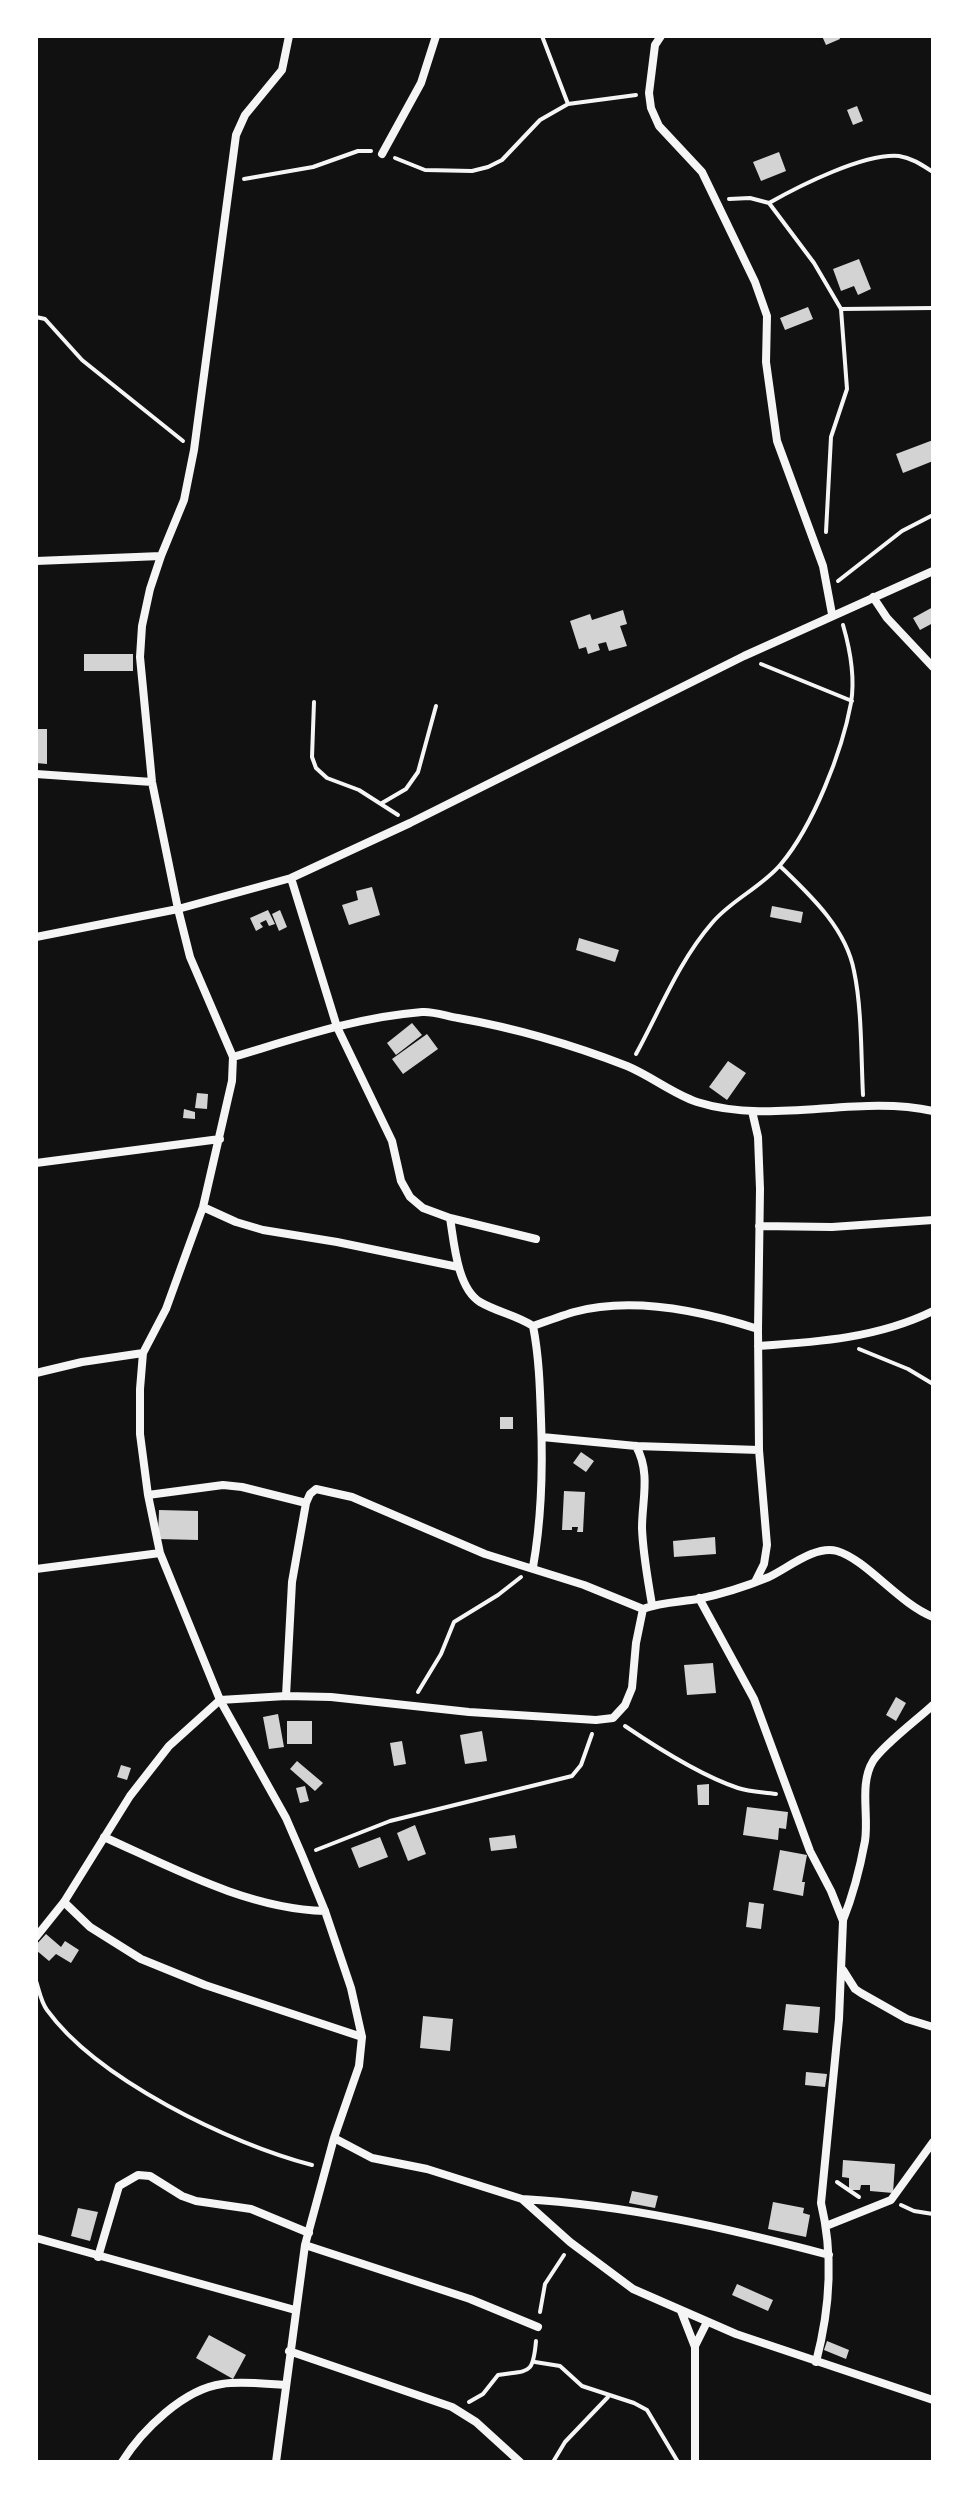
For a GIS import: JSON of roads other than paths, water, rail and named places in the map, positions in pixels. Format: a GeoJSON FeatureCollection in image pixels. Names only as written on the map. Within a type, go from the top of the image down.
{"type":"FeatureCollection","features":[{"type":"Feature","properties":{"kind":"street"},"geometry":{"type":"LineString","coordinates":[[276,2462],[305,2245],[334,2138],[359,2066],[362,2037],[351,1988],[325,1911],[286,1818],[220,1700],[160,1553],[148,1495],[140,1434],[143,1353],[166,1309],[203,1207],[232,1081],[233,1057],[190,957],[178,909],[152,782],[140,657],[142,626],[161,556],[184,500],[194,450],[238,127],[282,70],[289,36]]}},
{"type":"Feature","properties":{"kind":"street"},"geometry":{"type":"LineString","coordinates":[[382,154],[421,83],[436,36]]}},
{"type":"Feature","properties":{"kind":"street"},"geometry":{"type":"LineString","coordinates":[[661,36],[655,45],[649,93],[651,108],[659,126],[702,172],[755,282],[767,316],[766,362],[777,441],[823,566],[836,613]]}},
{"type":"Feature","properties":{"kind":"street"},"geometry":{"type":"LineString","coordinates":[[36,561],[161,556]]}},
{"type":"Feature","properties":{"kind":"street"},"geometry":{"type":"LineString","coordinates":[[36,937],[178,909],[291,878],[410,823],[744,656],[933,571]]}},
{"type":"Feature","properties":{"kind":"street"},"geometry":{"type":"LineString","coordinates":[[873,597],[887,618],[933,667]]}},
{"type":"Feature","properties":{"kind":"street"},"geometry":{"type":"LineString","coordinates":[[36,774],[152,782]]}},
{"type":"Feature","properties":{"kind":"street"},"geometry":{"type":"LineString","coordinates":[[291,878],[337,1027],[392,1141],[401,1181],[410,1197],[423,1208],[450,1218],[536,1239]]}},
{"type":"Feature","properties":{"kind":"street"},"geometry":{"type":"LineString","coordinates":[[233,1057],[337,1027],[424,1012],[479,1021],[552,1041],[629,1067],[697,1102],[752,1111],[863,1106],[913,1106],[933,1111]]}},
{"type":"Feature","properties":{"kind":"street"},"geometry":{"type":"LineString","coordinates":[[752,1111],[758,1137],[759,1450],[767,1545],[764,1564],[755,1582]]}},
{"type":"Feature","properties":{"kind":"street"},"geometry":{"type":"LineString","coordinates":[[36,1163],[220,1139]]}},
{"type":"Feature","properties":{"kind":"street"},"geometry":{"type":"LineString","coordinates":[[203,1207],[263,1230],[458,1267]]}},
{"type":"Feature","properties":{"kind":"street"},"geometry":{"type":"LineString","coordinates":[[450,1218],[458,1267],[472,1294],[480,1302],[519,1317],[533,1326]]}},
{"type":"Feature","properties":{"kind":"street"},"geometry":{"type":"LineString","coordinates":[[759,1226],[832,1227],[933,1220]]}},
{"type":"Feature","properties":{"kind":"street"},"geometry":{"type":"LineString","coordinates":[[533,1326],[576,1311],[608,1306],[679,1309],[758,1329]]}},
{"type":"Feature","properties":{"kind":"street"},"geometry":{"type":"LineString","coordinates":[[758,1346],[838,1340],[911,1322],[933,1311]]}},
{"type":"Feature","properties":{"kind":"street"},"geometry":{"type":"LineString","coordinates":[[533,1326],[544,1480],[533,1567]]}},
{"type":"Feature","properties":{"kind":"street"},"geometry":{"type":"LineString","coordinates":[[36,1373],[143,1353]]}},
{"type":"Feature","properties":{"kind":"street"},"geometry":{"type":"LineString","coordinates":[[542,1437],[636,1446],[759,1450]]}},
{"type":"Feature","properties":{"kind":"street"},"geometry":{"type":"LineString","coordinates":[[36,1937],[64,1902],[130,1796],[169,1746],[220,1700],[286,1696],[411,1704],[469,1712],[596,1720],[613,1718],[625,1705],[632,1688],[636,1643],[648,1607],[642,1525],[644,1470],[636,1446]]}},
{"type":"Feature","properties":{"kind":"street"},"geometry":{"type":"LineString","coordinates":[[148,1495],[223,1485],[306,1503]]}},
{"type":"Feature","properties":{"kind":"street"},"geometry":{"type":"LineString","coordinates":[[286,1696],[292,1582],[306,1503],[316,1489],[352,1497],[485,1554],[533,1567],[648,1607],[699,1598],[755,1582],[815,1553],[837,1551],[854,1559],[898,1597],[933,1617]]}},
{"type":"Feature","properties":{"kind":"street"},"geometry":{"type":"LineString","coordinates":[[36,1569],[160,1553]]}},
{"type":"Feature","properties":{"kind":"street"},"geometry":{"type":"LineString","coordinates":[[699,1598],[754,1699],[810,1851],[843,1921]]}},
{"type":"Feature","properties":{"kind":"street"},"geometry":{"type":"LineString","coordinates":[[816,2362],[830,2286],[826,2226],[821,2203],[834,2075],[843,1921],[852,1897],[864,1842],[866,1784],[874,1759],[933,1705]]}},
{"type":"Feature","properties":{"kind":"street"},"geometry":{"type":"LineString","coordinates":[[104,1837],[249,1897],[298,1910],[325,1911]]}},
{"type":"Feature","properties":{"kind":"street"},"geometry":{"type":"LineString","coordinates":[[64,1902],[90,1927],[141,1959],[205,1985],[362,2037]]}},
{"type":"Feature","properties":{"kind":"street"},"geometry":{"type":"LineString","coordinates":[[842,1969],[861,1993],[907,2019],[933,2027]]}},
{"type":"Feature","properties":{"kind":"street"},"geometry":{"type":"LineString","coordinates":[[334,2138],[372,2158],[427,2169],[522,2199],[574,2202],[701,2223],[829,2255]]}},
{"type":"Feature","properties":{"kind":"street"},"geometry":{"type":"LineString","coordinates":[[826,2226],[891,2200],[933,2142]]}},
{"type":"Feature","properties":{"kind":"street"},"geometry":{"type":"LineString","coordinates":[[98,2257],[119,2186],[138,2175],[150,2176],[182,2196],[251,2209],[309,2233]]}},
{"type":"Feature","properties":{"kind":"street"},"geometry":{"type":"LineString","coordinates":[[522,2199],[597,2264],[633,2289],[707,2322],[933,2400]]}},
{"type":"Feature","properties":{"kind":"street"},"geometry":{"type":"LineString","coordinates":[[36,2238],[295,2310]]}},
{"type":"Feature","properties":{"kind":"street"},"geometry":{"type":"LineString","coordinates":[[305,2245],[470,2299],[538,2327]]}},
{"type":"Feature","properties":{"kind":"street"},"geometry":{"type":"LineString","coordinates":[[681,2311],[695,2347],[695,2462]]}},
{"type":"Feature","properties":{"kind":"street"},"geometry":{"type":"LineString","coordinates":[[695,2347],[707,2322]]}},
{"type":"Feature","properties":{"kind":"street"},"geometry":{"type":"LineString","coordinates":[[289,2351],[452,2407],[476,2422],[520,2462]]}},
{"type":"Feature","properties":{"kind":"street"},"geometry":{"type":"LineString","coordinates":[[122,2462],[129,2451],[183,2397],[221,2384],[285,2385]]}}]}
